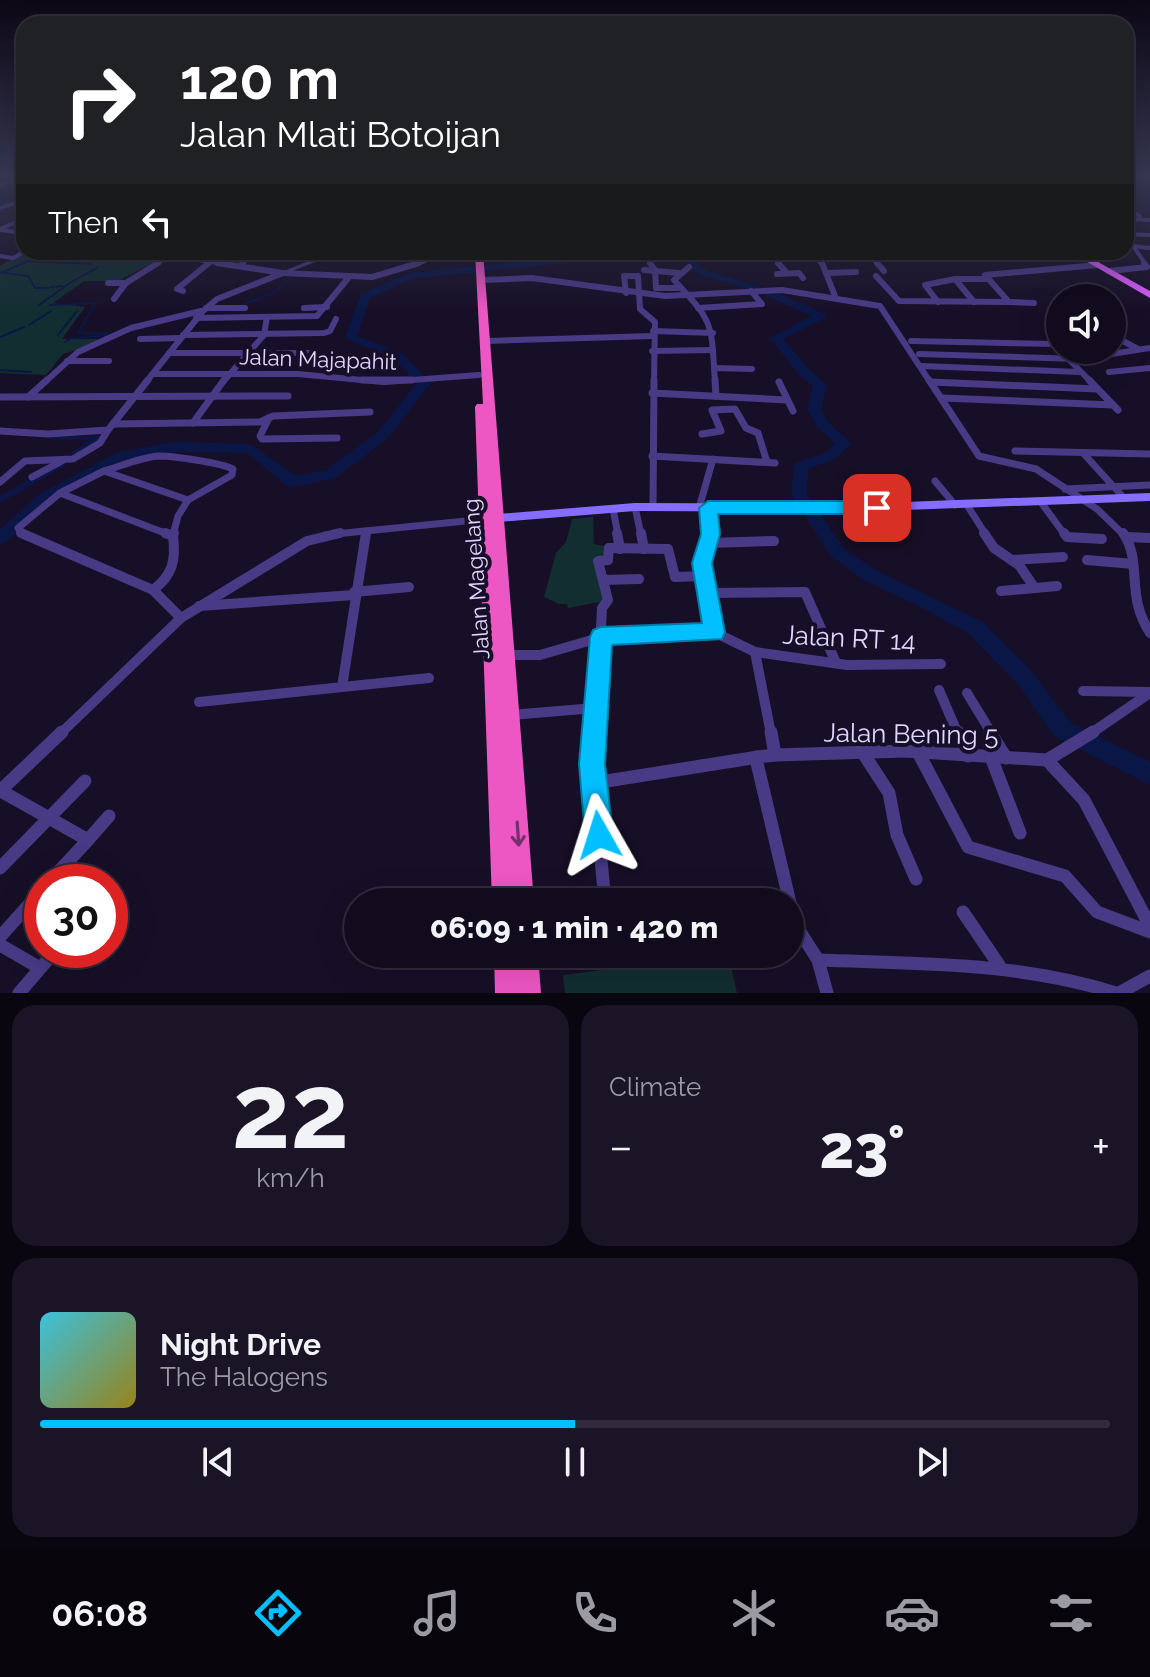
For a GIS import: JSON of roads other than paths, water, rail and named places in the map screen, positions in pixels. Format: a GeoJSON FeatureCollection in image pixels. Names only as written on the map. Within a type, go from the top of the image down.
{"type":"FeatureCollection","features":[{"type":"Feature","properties":{"kind":"highway","name":"Jalan Magelang"},"geometry":{"type":"LineString","coordinates":[[475,260],[487,341],[492,518],[506,768],[520,888]]}},
{"type":"Feature","properties":{"kind":"highway","name":"Jalan Magelang"},"geometry":{"type":"LineString","coordinates":[[479,260],[479,375],[507,655],[510,715],[504,888]]}},
{"type":"Feature","properties":{"kind":"highway"},"geometry":{"type":"LineString","coordinates":[[507,968],[508,993]]}},
{"type":"Feature","properties":{"kind":"highway"},"geometry":{"type":"LineString","coordinates":[[527,968],[528,993]]}},
{"type":"Feature","properties":{"kind":"main road"},"geometry":{"type":"LineString","coordinates":[[1089,260],[1150,295]]}},
{"type":"Feature","properties":{"kind":"main road"},"geometry":{"type":"LineString","coordinates":[[492,518],[635,507],[961,505],[1150,497]]}},
{"type":"Feature","properties":{"kind":"street"},"geometry":{"type":"LineString","coordinates":[[1134,250],[1148,267]]}},
{"type":"Feature","properties":{"kind":"street"},"geometry":{"type":"LineString","coordinates":[[0,256],[13,258]]}},
{"type":"Feature","properties":{"kind":"street"},"geometry":{"type":"LineString","coordinates":[[1,266],[16,256]]}},
{"type":"Feature","properties":{"kind":"street"},"geometry":{"type":"LineString","coordinates":[[114,299],[126,283],[162,260]]}},
{"type":"Feature","properties":{"kind":"street"},"geometry":{"type":"LineString","coordinates":[[202,260],[283,273],[349,277],[384,275],[426,260]]}},
{"type":"Feature","properties":{"kind":"street"},"geometry":{"type":"LineString","coordinates":[[240,266],[245,260]]}},
{"type":"Feature","properties":{"kind":"street"},"geometry":{"type":"LineString","coordinates":[[0,482],[25,461],[73,459],[100,443],[204,309],[217,299],[316,260]]}},
{"type":"Feature","properties":{"kind":"street"},"geometry":{"type":"LineString","coordinates":[[776,260],[787,273]]}},
{"type":"Feature","properties":{"kind":"street"},"geometry":{"type":"LineString","coordinates":[[818,260],[827,273],[835,296]]}},
{"type":"Feature","properties":{"kind":"street"},"geometry":{"type":"LineString","coordinates":[[874,260],[884,271]]}},
{"type":"Feature","properties":{"kind":"street"},"geometry":{"type":"LineString","coordinates":[[183,291],[177,288],[208,261]]}},
{"type":"Feature","properties":{"kind":"street"},"geometry":{"type":"LineString","coordinates":[[650,262],[655,271],[656,288],[678,288]]}},
{"type":"Feature","properties":{"kind":"street"},"geometry":{"type":"LineString","coordinates":[[1009,302],[987,274],[1098,265]]}},
{"type":"Feature","properties":{"kind":"street"},"geometry":{"type":"LineString","coordinates":[[689,267],[674,280],[685,296],[706,315],[713,333],[716,396]]}},
{"type":"Feature","properties":{"kind":"street"},"geometry":{"type":"LineString","coordinates":[[1109,271],[1148,267]]}},
{"type":"Feature","properties":{"kind":"street"},"geometry":{"type":"LineString","coordinates":[[644,270],[679,273]]}},
{"type":"Feature","properties":{"kind":"street"},"geometry":{"type":"LineString","coordinates":[[479,272],[594,284],[640,294],[685,296],[782,290],[835,296],[882,307],[979,456],[988,461],[1031,466],[1115,524],[1127,537],[1133,564],[1132,605],[1150,633]]}},
{"type":"Feature","properties":{"kind":"street"},"geometry":{"type":"LineString","coordinates":[[827,273],[856,272]]}},
{"type":"Feature","properties":{"kind":"street"},"geometry":{"type":"LineString","coordinates":[[777,274],[799,273],[803,278]]}},
{"type":"Feature","properties":{"kind":"street"},"geometry":{"type":"LineString","coordinates":[[626,293],[624,276],[637,276],[640,309],[655,320],[652,351],[653,507]]}},
{"type":"Feature","properties":{"kind":"street"},"geometry":{"type":"LineString","coordinates":[[876,276],[899,301],[1034,303]]}},
{"type":"Feature","properties":{"kind":"street"},"geometry":{"type":"LineString","coordinates":[[196,318],[317,316],[349,277]]}},
{"type":"Feature","properties":{"kind":"street"},"geometry":{"type":"LineString","coordinates":[[938,302],[925,285],[955,279],[988,279]]}},
{"type":"Feature","properties":{"kind":"street"},"geometry":{"type":"LineString","coordinates":[[955,279],[974,302]]}},
{"type":"Feature","properties":{"kind":"street"},"geometry":{"type":"LineString","coordinates":[[108,283],[126,283]]}},
{"type":"Feature","properties":{"kind":"street"},"geometry":{"type":"LineString","coordinates":[[698,308],[763,304],[751,291]]}},
{"type":"Feature","properties":{"kind":"street"},"geometry":{"type":"LineString","coordinates":[[304,308],[327,307]]}},
{"type":"Feature","properties":{"kind":"street"},"geometry":{"type":"LineString","coordinates":[[27,398],[78,352],[103,344],[124,331],[204,309],[245,308]]}},
{"type":"Feature","properties":{"kind":"street"},"geometry":{"type":"LineString","coordinates":[[193,423],[229,373],[264,335],[267,317]]}},
{"type":"Feature","properties":{"kind":"street"},"geometry":{"type":"LineString","coordinates":[[140,339],[327,333],[336,319]]}},
{"type":"Feature","properties":{"kind":"street"},"geometry":{"type":"LineString","coordinates":[[487,341],[713,333]]}},
{"type":"Feature","properties":{"kind":"street"},"geometry":{"type":"LineString","coordinates":[[950,408],[931,382],[909,339],[1046,344]]}},
{"type":"Feature","properties":{"kind":"street"},"geometry":{"type":"LineString","coordinates":[[1126,342],[1139,349]]}},
{"type":"Feature","properties":{"kind":"street"},"geometry":{"type":"LineString","coordinates":[[982,343],[993,362],[1030,402]]}},
{"type":"Feature","properties":{"kind":"street"},"geometry":{"type":"LineString","coordinates":[[1126,350],[1150,348]]}},
{"type":"Feature","properties":{"kind":"street"},"geometry":{"type":"LineString","coordinates":[[652,351],[713,350]]}},
{"type":"Feature","properties":{"kind":"street"},"geometry":{"type":"LineString","coordinates":[[169,353],[309,353]]}},
{"type":"Feature","properties":{"kind":"street"},"geometry":{"type":"LineString","coordinates":[[921,361],[1046,359]]}},
{"type":"Feature","properties":{"kind":"street"},"geometry":{"type":"LineString","coordinates":[[67,361],[109,361]]}},
{"type":"Feature","properties":{"kind":"street"},"geometry":{"type":"LineString","coordinates":[[921,361],[993,362],[1007,368],[1081,372]]}},
{"type":"Feature","properties":{"kind":"street"},"geometry":{"type":"LineString","coordinates":[[942,398],[1115,408],[1073,364]]}},
{"type":"Feature","properties":{"kind":"street"},"geometry":{"type":"LineString","coordinates":[[714,368],[752,369]]}},
{"type":"Feature","properties":{"kind":"street"},"geometry":{"type":"LineString","coordinates":[[1007,368],[1018,387]]}},
{"type":"Feature","properties":{"kind":"street"},"geometry":{"type":"LineString","coordinates":[[1109,372],[1150,368]]}},
{"type":"Feature","properties":{"kind":"street","name":"Jalan Majapahit"},"geometry":{"type":"LineString","coordinates":[[154,374],[333,376],[391,382],[479,375]]}},
{"type":"Feature","properties":{"kind":"street"},"geometry":{"type":"LineString","coordinates":[[779,382],[793,411]]}},
{"type":"Feature","properties":{"kind":"street"},"geometry":{"type":"LineString","coordinates":[[931,382],[1097,389]]}},
{"type":"Feature","properties":{"kind":"street"},"geometry":{"type":"LineString","coordinates":[[652,393],[787,400]]}},
{"type":"Feature","properties":{"kind":"street"},"geometry":{"type":"LineString","coordinates":[[0,397],[288,396]]}},
{"type":"Feature","properties":{"kind":"street"},"geometry":{"type":"LineString","coordinates":[[652,456],[771,463],[758,433],[746,428],[735,409],[712,410],[721,431],[702,434]]}},
{"type":"Feature","properties":{"kind":"street"},"geometry":{"type":"LineString","coordinates":[[1,433],[98,433],[111,427],[260,422],[269,417],[370,412]]}},
{"type":"Feature","properties":{"kind":"street"},"geometry":{"type":"LineString","coordinates":[[269,417],[260,436],[262,439],[337,438]]}},
{"type":"Feature","properties":{"kind":"street"},"geometry":{"type":"LineString","coordinates":[[1015,451],[1150,454]]}},
{"type":"Feature","properties":{"kind":"street"},"geometry":{"type":"LineString","coordinates":[[1083,453],[1124,498]]}},
{"type":"Feature","properties":{"kind":"street"},"geometry":{"type":"LineString","coordinates":[[153,590],[171,575],[176,562],[173,536],[178,516],[188,500],[232,475],[233,469],[218,461],[193,462],[159,456],[104,471],[60,493],[26,520],[19,532],[153,590],[181,618]]}},
{"type":"Feature","properties":{"kind":"street"},"geometry":{"type":"LineString","coordinates":[[713,459],[713,469],[701,487],[709,543],[702,563],[714,632]]}},
{"type":"Feature","properties":{"kind":"street"},"geometry":{"type":"LineString","coordinates":[[32,477],[63,461]]}},
{"type":"Feature","properties":{"kind":"street"},"geometry":{"type":"LineString","coordinates":[[104,471],[188,500]]}},
{"type":"Feature","properties":{"kind":"street"},"geometry":{"type":"LineString","coordinates":[[935,481],[961,505],[994,548],[1013,560],[1034,587]]}},
{"type":"Feature","properties":{"kind":"street"},"geometry":{"type":"LineString","coordinates":[[1065,489],[1111,484],[1150,485]]}},
{"type":"Feature","properties":{"kind":"street"},"geometry":{"type":"LineString","coordinates":[[60,493],[173,536]]}},
{"type":"Feature","properties":{"kind":"street"},"geometry":{"type":"LineString","coordinates":[[1040,501],[1067,537],[1102,539]]}},
{"type":"Feature","properties":{"kind":"street"},"geometry":{"type":"LineString","coordinates":[[635,507],[644,549]]}},
{"type":"Feature","properties":{"kind":"street"},"geometry":{"type":"LineString","coordinates":[[613,509],[620,549]]}},
{"type":"Feature","properties":{"kind":"street"},"geometry":{"type":"LineString","coordinates":[[88,840],[0,791],[181,618],[307,541],[327,534],[492,518]]}},
{"type":"Feature","properties":{"kind":"street"},"geometry":{"type":"LineString","coordinates":[[342,687],[366,531]]}},
{"type":"Feature","properties":{"kind":"street"},"geometry":{"type":"LineString","coordinates":[[1127,537],[1150,538]]}},
{"type":"Feature","properties":{"kind":"street"},"geometry":{"type":"LineString","coordinates":[[709,543],[774,541]]}},
{"type":"Feature","properties":{"kind":"street"},"geometry":{"type":"LineString","coordinates":[[604,888],[594,783],[595,708],[602,605],[608,600],[598,561],[608,560],[607,549],[670,549],[675,577],[704,576]]}},
{"type":"Feature","properties":{"kind":"street"},"geometry":{"type":"LineString","coordinates":[[1013,560],[1063,557]]}},
{"type":"Feature","properties":{"kind":"street"},"geometry":{"type":"LineString","coordinates":[[1087,560],[1133,564]]}},
{"type":"Feature","properties":{"kind":"street"},"geometry":{"type":"LineString","coordinates":[[603,580],[639,579]]}},
{"type":"Feature","properties":{"kind":"street"},"geometry":{"type":"LineString","coordinates":[[1001,591],[1057,586]]}},
{"type":"Feature","properties":{"kind":"street"},"geometry":{"type":"LineString","coordinates":[[197,606],[409,587]]}},
{"type":"Feature","properties":{"kind":"street"},"geometry":{"type":"LineString","coordinates":[[707,593],[805,592],[836,663]]}},
{"type":"Feature","properties":{"kind":"street","name":"Jalan RT 14"},"geometry":{"type":"LineString","coordinates":[[507,655],[540,655],[601,637],[699,630],[714,632],[755,652],[791,659],[836,663],[941,664]]}},
{"type":"Feature","properties":{"kind":"street"},"geometry":{"type":"LineString","coordinates":[[755,652],[775,755]]}},
{"type":"Feature","properties":{"kind":"street"},"geometry":{"type":"LineString","coordinates":[[199,702],[429,678]]}},
{"type":"Feature","properties":{"kind":"street"},"geometry":{"type":"LineString","coordinates":[[939,690],[968,756]]}},
{"type":"Feature","properties":{"kind":"street"},"geometry":{"type":"LineString","coordinates":[[1083,691],[1150,693]]}},
{"type":"Feature","properties":{"kind":"street"},"geometry":{"type":"LineString","coordinates":[[967,693],[1006,758]]}},
{"type":"Feature","properties":{"kind":"street"},"geometry":{"type":"LineString","coordinates":[[1150,693],[1047,760],[1084,800],[1150,929]]}},
{"type":"Feature","properties":{"kind":"street"},"geometry":{"type":"LineString","coordinates":[[510,715],[595,708]]}},
{"type":"Feature","properties":{"kind":"street"},"geometry":{"type":"LineString","coordinates":[[918,752],[968,847],[1065,876],[1097,912],[1150,929]]}},
{"type":"Feature","properties":{"kind":"street","name":"Jalan Bening 5"},"geometry":{"type":"LineString","coordinates":[[594,783],[775,755],[918,752],[1047,760]]}},
{"type":"Feature","properties":{"kind":"street"},"geometry":{"type":"LineString","coordinates":[[863,753],[889,793],[897,835],[916,879]]}},
{"type":"Feature","properties":{"kind":"street"},"geometry":{"type":"LineString","coordinates":[[758,757],[785,888]]}},
{"type":"Feature","properties":{"kind":"street"},"geometry":{"type":"LineString","coordinates":[[991,757],[1020,833]]}},
{"type":"Feature","properties":{"kind":"street"},"geometry":{"type":"LineString","coordinates":[[0,868],[85,781]]}},
{"type":"Feature","properties":{"kind":"street"},"geometry":{"type":"LineString","coordinates":[[66,864],[109,816]]}},
{"type":"Feature","properties":{"kind":"street"},"geometry":{"type":"LineString","coordinates":[[0,937],[24,910]]}},
{"type":"Feature","properties":{"kind":"street"},"geometry":{"type":"LineString","coordinates":[[963,912],[999,965]]}},
{"type":"Feature","properties":{"kind":"street"},"geometry":{"type":"LineString","coordinates":[[804,940],[818,960],[827,993]]}},
{"type":"Feature","properties":{"kind":"street"},"geometry":{"type":"LineString","coordinates":[[0,945],[24,959]]}},
{"type":"Feature","properties":{"kind":"street"},"geometry":{"type":"LineString","coordinates":[[818,960],[999,965],[1073,977],[1118,993],[1150,976]]}},
{"type":"Feature","properties":{"kind":"street"},"geometry":{"type":"LineString","coordinates":[[19,993],[40,968]]}},
{"type":"Feature","properties":{"kind":"waterway"},"geometry":{"type":"LineString","coordinates":[[0,538],[46,498],[118,457],[174,447],[251,449],[293,482],[331,474],[382,436],[424,383],[399,357],[351,338],[365,296],[409,276],[565,260]]}},
{"type":"Feature","properties":{"kind":"waterway"},"geometry":{"type":"LineString","coordinates":[[687,260],[704,273],[756,289]]}},
{"type":"Feature","properties":{"kind":"waterway"},"geometry":{"type":"LineString","coordinates":[[1,273],[28,261],[91,264]]}},
{"type":"Feature","properties":{"kind":"waterway"},"geometry":{"type":"LineString","coordinates":[[68,284],[98,267]]}},
{"type":"Feature","properties":{"kind":"waterway"},"geometry":{"type":"LineString","coordinates":[[4,273],[28,276],[35,288],[48,288]]}},
{"type":"Feature","properties":{"kind":"waterway"},"geometry":{"type":"LineString","coordinates":[[240,306],[274,293],[291,276]]}},
{"type":"Feature","properties":{"kind":"waterway"},"geometry":{"type":"LineString","coordinates":[[39,305],[67,285]]}},
{"type":"Feature","properties":{"kind":"waterway"},"geometry":{"type":"LineString","coordinates":[[50,287],[62,286]]}},
{"type":"Feature","properties":{"kind":"waterway"},"geometry":{"type":"LineString","coordinates":[[763,291],[821,316],[776,338],[804,372],[820,385],[814,410],[823,425],[844,443],[832,455],[800,466],[799,494],[837,552],[871,576],[976,628],[1025,678],[1062,729],[1150,774]]}},
{"type":"Feature","properties":{"kind":"waterway"},"geometry":{"type":"LineString","coordinates":[[50,305],[96,303],[78,333],[109,334]]}},
{"type":"Feature","properties":{"kind":"waterway"},"geometry":{"type":"LineString","coordinates":[[29,325],[51,311]]}},
{"type":"Feature","properties":{"kind":"waterway"},"geometry":{"type":"LineString","coordinates":[[58,335],[77,311]]}},
{"type":"Feature","properties":{"kind":"waterway"},"geometry":{"type":"LineString","coordinates":[[0,337],[24,327]]}},
{"type":"Feature","properties":{"kind":"waterway"},"geometry":{"type":"LineString","coordinates":[[65,342],[71,338],[106,336]]}},
{"type":"Feature","properties":{"kind":"waterway"},"geometry":{"type":"LineString","coordinates":[[0,370],[31,372]]}},
{"type":"Feature","properties":{"kind":"waterway"},"geometry":{"type":"LineString","coordinates":[[53,438],[98,438]]}},
{"type":"Feature","properties":{"kind":"waterway"},"geometry":{"type":"LineString","coordinates":[[77,453],[98,438]]}},
{"type":"Feature","properties":{"kind":"waterway"},"geometry":{"type":"LineString","coordinates":[[0,500],[60,465]]}}]}
